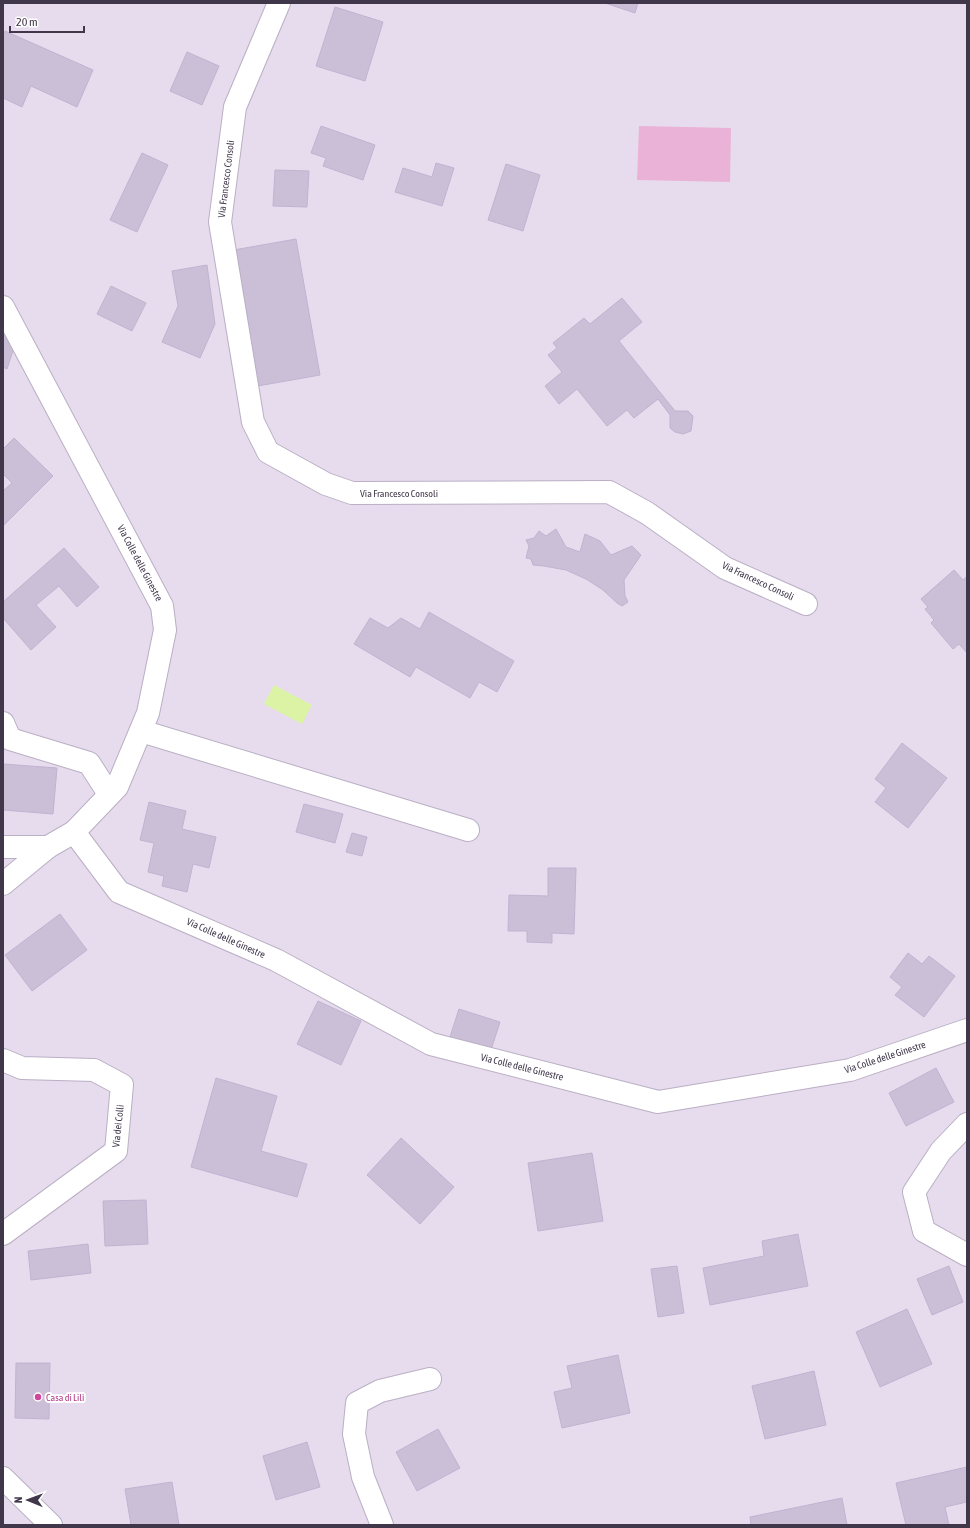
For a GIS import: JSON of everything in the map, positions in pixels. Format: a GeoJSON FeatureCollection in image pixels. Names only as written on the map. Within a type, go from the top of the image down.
{"type":"FeatureCollection","features":[{"type":"Feature","properties":{"kind":"street","name":"Via Francesco Consoli"},"geometry":{"type":"LineString","coordinates":[[279,3],[235,107],[220,222],[253,422],[268,452],[326,484],[352,492],[609,492],[647,513],[725,568],[806,604]]}},
{"type":"Feature","properties":{"kind":"street","name":"Via Colle delle Ginestre"},"geometry":{"type":"LineString","coordinates":[[3,307],[162,606],[165,630],[148,712],[117,787],[74,832],[119,892],[276,960],[430,1044],[658,1102],[850,1070],[967,1030]]}},
{"type":"Feature","properties":{"kind":"street"},"geometry":{"type":"LineString","coordinates":[[3,723],[10,739],[89,763],[110,794]]}},
{"type":"Feature","properties":{"kind":"street"},"geometry":{"type":"LineString","coordinates":[[140,730],[468,830]]}},
{"type":"Feature","properties":{"kind":"street"},"geometry":{"type":"LineString","coordinates":[[3,884],[48,847],[74,832]]}},
{"type":"Feature","properties":{"kind":"street"},"geometry":{"type":"LineString","coordinates":[[3,847],[48,847]]}},
{"type":"Feature","properties":{"kind":"street","name":"Via dei Colli"},"geometry":{"type":"LineString","coordinates":[[3,1060],[22,1068],[94,1070],[122,1085],[116,1151],[3,1234]]}},
{"type":"Feature","properties":{"kind":"street"},"geometry":{"type":"LineString","coordinates":[[967,1124],[941,1151],[914,1192],[924,1231],[967,1255]]}},
{"type":"Feature","properties":{"kind":"street"},"geometry":{"type":"LineString","coordinates":[[382,1525],[363,1477],[354,1434],[357,1403],[380,1391],[430,1379]]}},
{"type":"Feature","properties":{"kind":"street"},"geometry":{"type":"LineString","coordinates":[[3,1478],[51,1525]]}},
{"type":"Feature","properties":{"kind":"shaded area"},"geometry":{"type":"Polygon","coordinates":[[[3,3],[967,3],[967,1525],[3,1525],[3,3]]]}},
{"type":"Feature","properties":{"kind":"shaded area"},"geometry":{"type":"Polygon","coordinates":[[[639,126],[731,128],[730,182],[637,180],[639,126]]]}},
{"type":"Feature","properties":{"kind":"shaded area"},"geometry":{"type":"Polygon","coordinates":[[[274,685],[312,705],[302,724],[264,704],[274,685]]]}},
{"type":"Feature","properties":{"kind":"building"},"geometry":{"type":"Polygon","coordinates":[[[605,3],[638,3],[635,13],[605,3]]]}},
{"type":"Feature","properties":{"kind":"building"},"geometry":{"type":"Polygon","coordinates":[[[335,7],[383,22],[365,81],[316,66],[335,7]]]}},
{"type":"Feature","properties":{"kind":"building"},"geometry":{"type":"Polygon","coordinates":[[[5,31],[93,70],[77,107],[31,86],[22,107],[3,98],[3,35],[5,31]]]}},
{"type":"Feature","properties":{"kind":"building"},"geometry":{"type":"Polygon","coordinates":[[[187,52],[219,66],[202,105],[170,91],[187,52]]]}},
{"type":"Feature","properties":{"kind":"building"},"geometry":{"type":"Polygon","coordinates":[[[321,126],[375,145],[363,180],[323,166],[326,158],[311,153],[321,126]]]}},
{"type":"Feature","properties":{"kind":"building"},"geometry":{"type":"Polygon","coordinates":[[[142,153],[168,165],[137,232],[110,220],[142,153]]]}},
{"type":"Feature","properties":{"kind":"building"},"geometry":{"type":"Polygon","coordinates":[[[436,163],[454,168],[442,206],[395,192],[403,168],[432,177],[436,163]]]}},
{"type":"Feature","properties":{"kind":"building"},"geometry":{"type":"Polygon","coordinates":[[[506,164],[540,175],[523,231],[488,220],[506,164]]]}},
{"type":"Feature","properties":{"kind":"building"},"geometry":{"type":"Polygon","coordinates":[[[275,170],[309,171],[307,207],[273,206],[275,170]]]}},
{"type":"Feature","properties":{"kind":"building"},"geometry":{"type":"Polygon","coordinates":[[[296,239],[320,375],[252,387],[228,251],[296,239]]]}},
{"type":"Feature","properties":{"kind":"building"},"geometry":{"type":"Polygon","coordinates":[[[207,265],[215,324],[200,358],[162,342],[178,306],[172,271],[207,265]]]}},
{"type":"Feature","properties":{"kind":"building"},"geometry":{"type":"Polygon","coordinates":[[[111,286],[146,303],[132,331],[97,314],[111,286]]]}},
{"type":"Feature","properties":{"kind":"building"},"geometry":{"type":"Polygon","coordinates":[[[622,298],[642,322],[619,341],[675,411],[688,411],[693,416],[691,431],[683,434],[675,432],[670,428],[670,415],[658,399],[634,418],[627,410],[607,426],[577,389],[559,404],[545,386],[562,372],[548,355],[557,348],[553,343],[584,318],[590,324],[622,298]]]}},
{"type":"Feature","properties":{"kind":"building"},"geometry":{"type":"Polygon","coordinates":[[[3,330],[18,335],[7,369],[3,367],[3,330]]]}},
{"type":"Feature","properties":{"kind":"building"},"geometry":{"type":"Polygon","coordinates":[[[14,438],[53,476],[3,526],[3,491],[12,483],[3,474],[3,449],[14,438]]]}},
{"type":"Feature","properties":{"kind":"building"},"geometry":{"type":"Polygon","coordinates":[[[556,529],[566,547],[580,552],[585,534],[600,541],[611,555],[632,546],[641,555],[624,580],[625,596],[628,602],[622,606],[603,590],[586,579],[566,570],[533,565],[531,559],[526,558],[529,546],[526,540],[534,538],[539,531],[546,536],[556,529]]]}},
{"type":"Feature","properties":{"kind":"building"},"geometry":{"type":"Polygon","coordinates":[[[64,548],[99,587],[77,607],[59,586],[36,605],[56,627],[31,650],[3,618],[3,602],[64,548]]]}},
{"type":"Feature","properties":{"kind":"building"},"geometry":{"type":"Polygon","coordinates":[[[954,570],[963,580],[967,576],[967,653],[959,644],[953,649],[931,623],[934,620],[925,609],[928,607],[921,599],[954,570]]]}},
{"type":"Feature","properties":{"kind":"building"},"geometry":{"type":"Polygon","coordinates":[[[429,612],[514,661],[497,692],[479,682],[470,698],[416,667],[410,677],[354,644],[370,618],[388,628],[401,618],[420,629],[429,612]]]}},
{"type":"Feature","properties":{"kind":"building"},"geometry":{"type":"Polygon","coordinates":[[[902,743],[947,778],[908,828],[875,802],[886,788],[875,779],[902,743]]]}},
{"type":"Feature","properties":{"kind":"building"},"geometry":{"type":"Polygon","coordinates":[[[3,764],[57,768],[53,814],[3,810],[3,764]]]}},
{"type":"Feature","properties":{"kind":"building"},"geometry":{"type":"Polygon","coordinates":[[[149,802],[186,811],[182,829],[216,837],[209,868],[193,864],[187,892],[162,886],[164,876],[148,872],[154,843],[140,840],[149,802]]]}},
{"type":"Feature","properties":{"kind":"building"},"geometry":{"type":"Polygon","coordinates":[[[304,804],[343,814],[335,843],[296,832],[304,804]]]}},
{"type":"Feature","properties":{"kind":"building"},"geometry":{"type":"Polygon","coordinates":[[[352,833],[367,837],[362,856],[346,852],[352,833]]]}},
{"type":"Feature","properties":{"kind":"building"},"geometry":{"type":"Polygon","coordinates":[[[548,868],[576,868],[574,934],[552,933],[552,943],[527,942],[527,931],[508,931],[509,895],[548,896],[548,868]]]}},
{"type":"Feature","properties":{"kind":"building"},"geometry":{"type":"Polygon","coordinates":[[[60,914],[87,950],[32,991],[5,955],[60,914]]]}},
{"type":"Feature","properties":{"kind":"building"},"geometry":{"type":"Polygon","coordinates":[[[908,953],[922,964],[929,956],[955,976],[924,1017],[895,995],[902,987],[890,977],[908,953]]]}},
{"type":"Feature","properties":{"kind":"building"},"geometry":{"type":"Polygon","coordinates":[[[318,1001],[361,1021],[341,1065],[297,1044],[318,1001]]]}},
{"type":"Feature","properties":{"kind":"building"},"geometry":{"type":"Polygon","coordinates":[[[459,1009],[500,1022],[490,1053],[449,1040],[459,1009]]]}},
{"type":"Feature","properties":{"kind":"building"},"geometry":{"type":"Polygon","coordinates":[[[936,1068],[954,1102],[906,1126],[889,1093],[936,1068]]]}},
{"type":"Feature","properties":{"kind":"building"},"geometry":{"type":"Polygon","coordinates":[[[216,1078],[277,1096],[261,1151],[307,1164],[297,1197],[191,1167],[216,1078]]]}},
{"type":"Feature","properties":{"kind":"building"},"geometry":{"type":"Polygon","coordinates":[[[401,1138],[454,1187],[420,1224],[367,1175],[401,1138]]]}},
{"type":"Feature","properties":{"kind":"building"},"geometry":{"type":"Polygon","coordinates":[[[592,1153],[603,1221],[538,1231],[528,1163],[592,1153]]]}},
{"type":"Feature","properties":{"kind":"building"},"geometry":{"type":"Polygon","coordinates":[[[146,1200],[148,1244],[105,1246],[103,1201],[146,1200]]]}},
{"type":"Feature","properties":{"kind":"building"},"geometry":{"type":"Polygon","coordinates":[[[798,1234],[808,1286],[710,1305],[703,1268],[764,1256],[762,1241],[798,1234]]]}},
{"type":"Feature","properties":{"kind":"building"},"geometry":{"type":"Polygon","coordinates":[[[88,1244],[91,1273],[31,1280],[28,1251],[88,1244]]]}},
{"type":"Feature","properties":{"kind":"building"},"geometry":{"type":"Polygon","coordinates":[[[677,1266],[684,1313],[658,1317],[651,1269],[677,1266]]]}},
{"type":"Feature","properties":{"kind":"building"},"geometry":{"type":"Polygon","coordinates":[[[949,1266],[963,1302],[932,1315],[917,1279],[949,1266]]]}},
{"type":"Feature","properties":{"kind":"building"},"geometry":{"type":"Polygon","coordinates":[[[907,1309],[932,1364],[880,1387],[856,1332],[907,1309]]]}},
{"type":"Feature","properties":{"kind":"building"},"geometry":{"type":"Polygon","coordinates":[[[618,1355],[630,1413],[562,1428],[554,1392],[572,1388],[567,1366],[618,1355]]]}},
{"type":"Feature","properties":{"kind":"building"},"geometry":{"type":"Polygon","coordinates":[[[16,1363],[50,1363],[49,1419],[15,1418],[16,1363]]]}},
{"type":"Feature","properties":{"kind":"building"},"geometry":{"type":"Polygon","coordinates":[[[814,1371],[826,1425],[765,1439],[752,1386],[814,1371]]]}},
{"type":"Feature","properties":{"kind":"building"},"geometry":{"type":"Polygon","coordinates":[[[438,1429],[460,1468],[417,1491],[396,1452],[438,1429]]]}},
{"type":"Feature","properties":{"kind":"building"},"geometry":{"type":"Polygon","coordinates":[[[307,1442],[320,1487],[276,1500],[263,1456],[307,1442]]]}},
{"type":"Feature","properties":{"kind":"building"},"geometry":{"type":"Polygon","coordinates":[[[967,1467],[967,1502],[945,1507],[949,1525],[906,1525],[896,1483],[967,1467]]]}},
{"type":"Feature","properties":{"kind":"building"},"geometry":{"type":"Polygon","coordinates":[[[172,1482],[179,1525],[131,1525],[125,1489],[172,1482]]]}},
{"type":"Feature","properties":{"kind":"building"},"geometry":{"type":"Polygon","coordinates":[[[842,1498],[847,1525],[751,1525],[750,1517],[842,1498]]]}},
{"type":"Feature","properties":{"kind":"place","name":"Casa di Lilì"},"geometry":{"type":"Point","coordinates":[38,1397]}}]}
